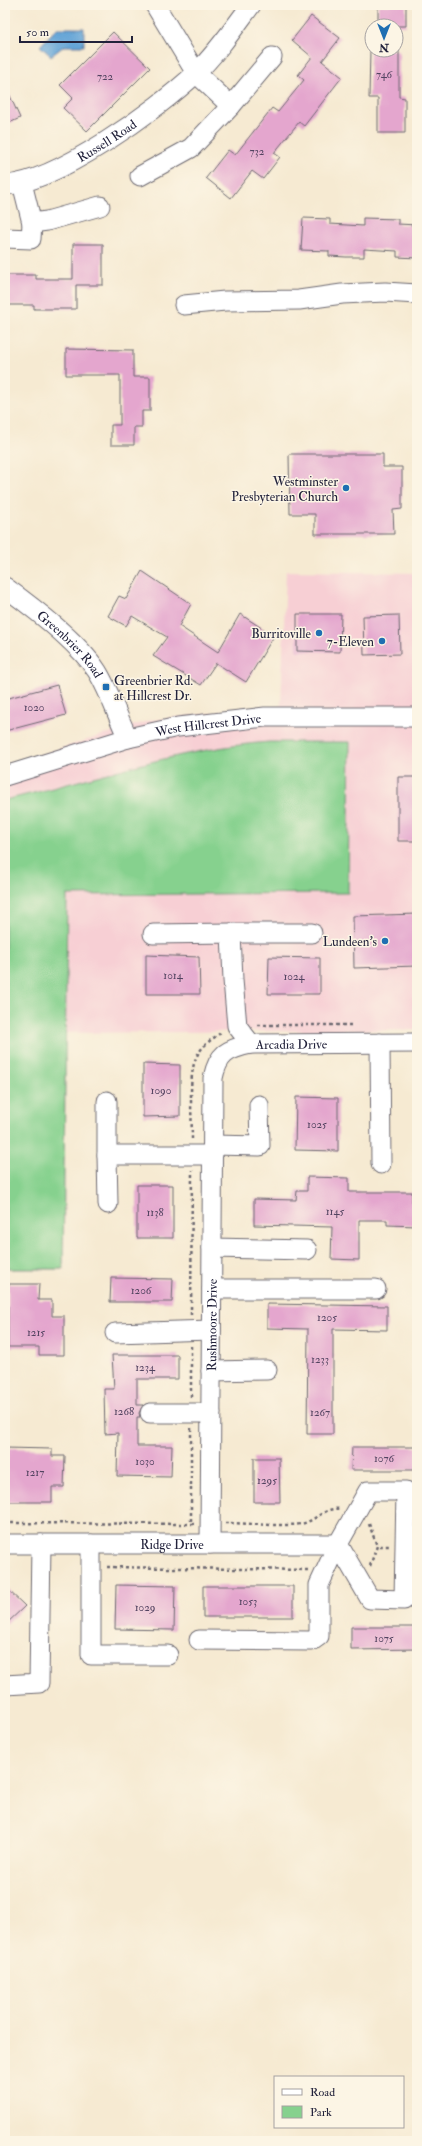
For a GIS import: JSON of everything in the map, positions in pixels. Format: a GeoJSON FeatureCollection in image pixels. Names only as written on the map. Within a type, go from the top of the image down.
{"type":"FeatureCollection","features":[{"type":"Feature","properties":{"kind":"street"},"geometry":{"type":"LineString","coordinates":[[155,5],[196,74],[231,106]]}},
{"type":"Feature","properties":{"kind":"street","name":"Russell Road"},"geometry":{"type":"LineString","coordinates":[[14,184],[63,165],[103,143],[146,115],[196,74],[250,5]]}},
{"type":"Feature","properties":{"kind":"street"},"geometry":{"type":"LineString","coordinates":[[140,176],[191,148],[231,106],[272,57]]}},
{"type":"Feature","properties":{"kind":"street"},"geometry":{"type":"LineString","coordinates":[[5,238],[31,238],[32,223],[14,184]]}},
{"type":"Feature","properties":{"kind":"street"},"geometry":{"type":"LineString","coordinates":[[32,223],[47,221],[100,206]]}},
{"type":"Feature","properties":{"kind":"street"},"geometry":{"type":"LineString","coordinates":[[184,306],[225,301],[299,300],[342,294],[385,292],[417,294]]}},
{"type":"Feature","properties":{"kind":"street","name":"Greenbrier Road"},"geometry":{"type":"LineString","coordinates":[[5,587],[60,631],[88,660],[106,688],[128,738]]}},
{"type":"Feature","properties":{"kind":"street","name":"West Hillcrest Drive"},"geometry":{"type":"LineString","coordinates":[[5,776],[128,738],[178,727],[265,717],[417,717]]}},
{"type":"Feature","properties":{"kind":"street"},"geometry":{"type":"LineString","coordinates":[[231,933],[237,1026],[251,1044]]}},
{"type":"Feature","properties":{"kind":"street"},"geometry":{"type":"LineString","coordinates":[[153,934],[312,933]]}},
{"type":"Feature","properties":{"kind":"street"},"geometry":{"type":"LineString","coordinates":[[380,1043],[380,1164]]}},
{"type":"Feature","properties":{"kind":"street","name":"Arcadia Drive"},"geometry":{"type":"LineString","coordinates":[[213,1107],[213,1078],[220,1058],[226,1052],[251,1044],[417,1043]]}},
{"type":"Feature","properties":{"kind":"street"},"geometry":{"type":"LineString","coordinates":[[107,1101],[108,1204]]}},
{"type":"Feature","properties":{"kind":"street"},"geometry":{"type":"LineString","coordinates":[[107,1156],[260,1146],[259,1105]]}},
{"type":"Feature","properties":{"kind":"street","name":"Rushmoore Drive"},"geometry":{"type":"LineString","coordinates":[[210,1544],[213,1107]]}},
{"type":"Feature","properties":{"kind":"street"},"geometry":{"type":"LineString","coordinates":[[212,1248],[307,1250]]}},
{"type":"Feature","properties":{"kind":"street"},"geometry":{"type":"LineString","coordinates":[[212,1289],[376,1289]]}},
{"type":"Feature","properties":{"kind":"street"},"geometry":{"type":"LineString","coordinates":[[115,1333],[211,1330]]}},
{"type":"Feature","properties":{"kind":"street"},"geometry":{"type":"LineString","coordinates":[[211,1371],[267,1370]]}},
{"type":"Feature","properties":{"kind":"street"},"geometry":{"type":"LineString","coordinates":[[150,1413],[211,1413]]}},
{"type":"Feature","properties":{"kind":"street"},"geometry":{"type":"LineString","coordinates":[[199,1640],[312,1641],[319,1636],[319,1585],[338,1544],[368,1491],[406,1491],[404,1600],[370,1599],[338,1544]]}},
{"type":"Feature","properties":{"kind":"street","name":"Ridge Drive"},"geometry":{"type":"LineString","coordinates":[[5,1544],[338,1544]]}},
{"type":"Feature","properties":{"kind":"street"},"geometry":{"type":"LineString","coordinates":[[5,1685],[38,1684],[41,1544]]}},
{"type":"Feature","properties":{"kind":"street"},"geometry":{"type":"LineString","coordinates":[[91,1544],[91,1655],[168,1655]]}},
{"type":"Feature","properties":{"kind":"path"},"geometry":{"type":"LineString","coordinates":[[5,1523],[191,1524]]}},
{"type":"Feature","properties":{"kind":"path"},"geometry":{"type":"LineString","coordinates":[[358,1579],[372,1564],[377,1546],[405,1546]]}},
{"type":"Feature","properties":{"kind":"path"},"geometry":{"type":"LineString","coordinates":[[104,1567],[306,1569],[321,1580]]}},
{"type":"Feature","properties":{"kind":"shaded area"},"geometry":{"type":"Polygon","coordinates":[[[286,571],[417,573],[417,1030],[66,1033],[64,1270],[5,1270],[5,766],[151,720],[281,706],[286,571]]]}},
{"type":"Feature","properties":{"kind":"green space"},"geometry":{"type":"Polygon","coordinates":[[[269,742],[350,742],[348,893],[67,895],[63,1269],[5,1269],[5,800],[168,758],[201,751],[269,742]]]}},
{"type":"Feature","properties":{"kind":"water"},"geometry":{"type":"Polygon","coordinates":[[[57,28],[84,28],[84,46],[64,46],[51,56],[40,46],[57,28]]]}},
{"type":"Feature","properties":{"kind":"building"},"geometry":{"type":"Polygon","coordinates":[[[378,5],[406,5],[406,26],[404,26],[404,18],[378,18],[378,5]]]}},
{"type":"Feature","properties":{"kind":"building"},"geometry":{"type":"Polygon","coordinates":[[[311,16],[340,38],[322,61],[342,77],[304,126],[299,122],[274,153],[280,157],[263,179],[252,171],[231,198],[206,178],[228,150],[235,155],[272,108],[278,112],[304,80],[298,75],[312,57],[292,40],[311,16]]]}},
{"type":"Feature","properties":{"kind":"building"},"geometry":{"type":"Polygon","coordinates":[[[113,32],[150,68],[87,131],[63,108],[73,98],[60,85],[113,32]]]}},
{"type":"Feature","properties":{"kind":"building"},"geometry":{"type":"Polygon","coordinates":[[[370,58],[399,58],[399,97],[405,98],[405,133],[378,133],[378,98],[369,98],[370,58]]]}},
{"type":"Feature","properties":{"kind":"building"},"geometry":{"type":"Polygon","coordinates":[[[5,85],[20,118],[5,125],[5,85]]]}},
{"type":"Feature","properties":{"kind":"building"},"geometry":{"type":"Polygon","coordinates":[[[303,218],[330,219],[330,224],[363,226],[363,218],[398,219],[398,224],[417,225],[417,258],[397,257],[397,251],[364,249],[364,257],[346,257],[329,256],[329,251],[301,250],[303,218]]]}},
{"type":"Feature","properties":{"kind":"building"},"geometry":{"type":"Polygon","coordinates":[[[73,244],[103,244],[103,285],[76,285],[76,309],[34,309],[34,305],[5,305],[5,275],[36,275],[36,279],[73,279],[73,244]]]}},
{"type":"Feature","properties":{"kind":"building"},"geometry":{"type":"Polygon","coordinates":[[[66,349],[133,350],[133,377],[150,377],[150,411],[142,411],[142,427],[134,427],[134,445],[111,445],[111,425],[120,425],[120,375],[66,375],[66,349]]]}},
{"type":"Feature","properties":{"kind":"building","name":"Westminster Presbyterian Church"},"geometry":{"type":"Polygon","coordinates":[[[289,454],[383,454],[383,467],[402,467],[402,509],[393,510],[394,534],[315,534],[315,514],[290,514],[289,454]]]}},
{"type":"Feature","properties":{"kind":"building"},"geometry":{"type":"Polygon","coordinates":[[[142,571],[191,604],[179,626],[218,652],[240,614],[274,636],[246,682],[216,663],[201,685],[153,656],[167,637],[132,616],[126,626],[108,616],[119,596],[126,599],[142,571]]]}},
{"type":"Feature","properties":{"kind":"building","name":"Burritoville"},"geometry":{"type":"Polygon","coordinates":[[[297,614],[341,614],[340,652],[297,651],[297,614]]]}},
{"type":"Feature","properties":{"kind":"building","name":"7-Eleven"},"geometry":{"type":"Polygon","coordinates":[[[399,615],[400,654],[364,655],[363,616],[399,615]]]}},
{"type":"Feature","properties":{"kind":"building"},"geometry":{"type":"Polygon","coordinates":[[[57,685],[66,715],[5,731],[5,699],[57,685]]]}},
{"type":"Feature","properties":{"kind":"building"},"geometry":{"type":"Polygon","coordinates":[[[398,777],[417,777],[417,841],[398,841],[398,777]]]}},
{"type":"Feature","properties":{"kind":"building","name":"Lundeen's"},"geometry":{"type":"Polygon","coordinates":[[[417,914],[417,966],[354,968],[353,916],[417,914]]]}},
{"type":"Feature","properties":{"kind":"building"},"geometry":{"type":"Polygon","coordinates":[[[146,955],[199,957],[200,994],[146,994],[146,955]]]}},
{"type":"Feature","properties":{"kind":"building"},"geometry":{"type":"Polygon","coordinates":[[[269,957],[320,958],[320,994],[268,994],[269,957]]]}},
{"type":"Feature","properties":{"kind":"building"},"geometry":{"type":"Polygon","coordinates":[[[143,1064],[180,1065],[180,1116],[143,1117],[143,1064]]]}},
{"type":"Feature","properties":{"kind":"building"},"geometry":{"type":"Polygon","coordinates":[[[296,1097],[338,1098],[338,1151],[295,1150],[296,1097]]]}},
{"type":"Feature","properties":{"kind":"building"},"geometry":{"type":"Polygon","coordinates":[[[307,1177],[349,1178],[349,1192],[412,1192],[412,1202],[417,1202],[417,1226],[387,1225],[387,1220],[359,1220],[359,1260],[331,1259],[332,1227],[254,1225],[254,1199],[296,1200],[297,1191],[307,1191],[307,1177]]]}},
{"type":"Feature","properties":{"kind":"building"},"geometry":{"type":"Polygon","coordinates":[[[137,1185],[173,1185],[173,1238],[137,1238],[137,1185]]]}},
{"type":"Feature","properties":{"kind":"building"},"geometry":{"type":"Polygon","coordinates":[[[111,1278],[173,1279],[172,1302],[110,1302],[111,1278]]]}},
{"type":"Feature","properties":{"kind":"building"},"geometry":{"type":"Polygon","coordinates":[[[8,1284],[39,1284],[38,1300],[52,1300],[52,1316],[64,1316],[64,1355],[39,1355],[39,1347],[8,1347],[8,1284]]]}},
{"type":"Feature","properties":{"kind":"building"},"geometry":{"type":"Polygon","coordinates":[[[267,1304],[387,1306],[387,1330],[333,1329],[333,1434],[307,1434],[308,1329],[267,1328],[267,1304]]]}},
{"type":"Feature","properties":{"kind":"building"},"geometry":{"type":"Polygon","coordinates":[[[112,1355],[178,1355],[178,1379],[137,1379],[137,1405],[143,1405],[139,1413],[140,1417],[137,1417],[137,1446],[172,1446],[171,1477],[117,1476],[118,1433],[105,1434],[104,1389],[114,1389],[112,1355]]]}},
{"type":"Feature","properties":{"kind":"building"},"geometry":{"type":"Polygon","coordinates":[[[352,1447],[417,1447],[417,1470],[351,1470],[352,1447]]]}},
{"type":"Feature","properties":{"kind":"building"},"geometry":{"type":"Polygon","coordinates":[[[5,1448],[52,1449],[52,1456],[65,1456],[64,1487],[52,1487],[52,1502],[5,1502],[5,1448]]]}},
{"type":"Feature","properties":{"kind":"building"},"geometry":{"type":"Polygon","coordinates":[[[254,1458],[279,1458],[280,1502],[254,1502],[254,1458]]]}},
{"type":"Feature","properties":{"kind":"building"},"geometry":{"type":"Polygon","coordinates":[[[116,1585],[175,1586],[174,1630],[115,1629],[116,1585]]]}},
{"type":"Feature","properties":{"kind":"building"},"geometry":{"type":"Polygon","coordinates":[[[203,1586],[293,1586],[293,1617],[203,1617],[203,1586]]]}},
{"type":"Feature","properties":{"kind":"building"},"geometry":{"type":"Polygon","coordinates":[[[5,1587],[25,1606],[5,1625],[5,1587]]]}},
{"type":"Feature","properties":{"kind":"building"},"geometry":{"type":"Polygon","coordinates":[[[351,1627],[417,1627],[417,1649],[351,1650],[351,1627]]]}},
{"type":"Feature","properties":{"kind":"place","name":"Westminster Presbyterian Church"},"geometry":{"type":"Point","coordinates":[346,488]}},
{"type":"Feature","properties":{"kind":"place","name":"Burritoville"},"geometry":{"type":"Point","coordinates":[319,633]}},
{"type":"Feature","properties":{"kind":"place","name":"7-Eleven"},"geometry":{"type":"Point","coordinates":[382,641]}},
{"type":"Feature","properties":{"kind":"place","name":"Greenbrier Rd. at Hillcrest Dr."},"geometry":{"type":"Point","coordinates":[106,687]}},
{"type":"Feature","properties":{"kind":"place","name":"Lundeen's"},"geometry":{"type":"Point","coordinates":[385,941]}}]}
